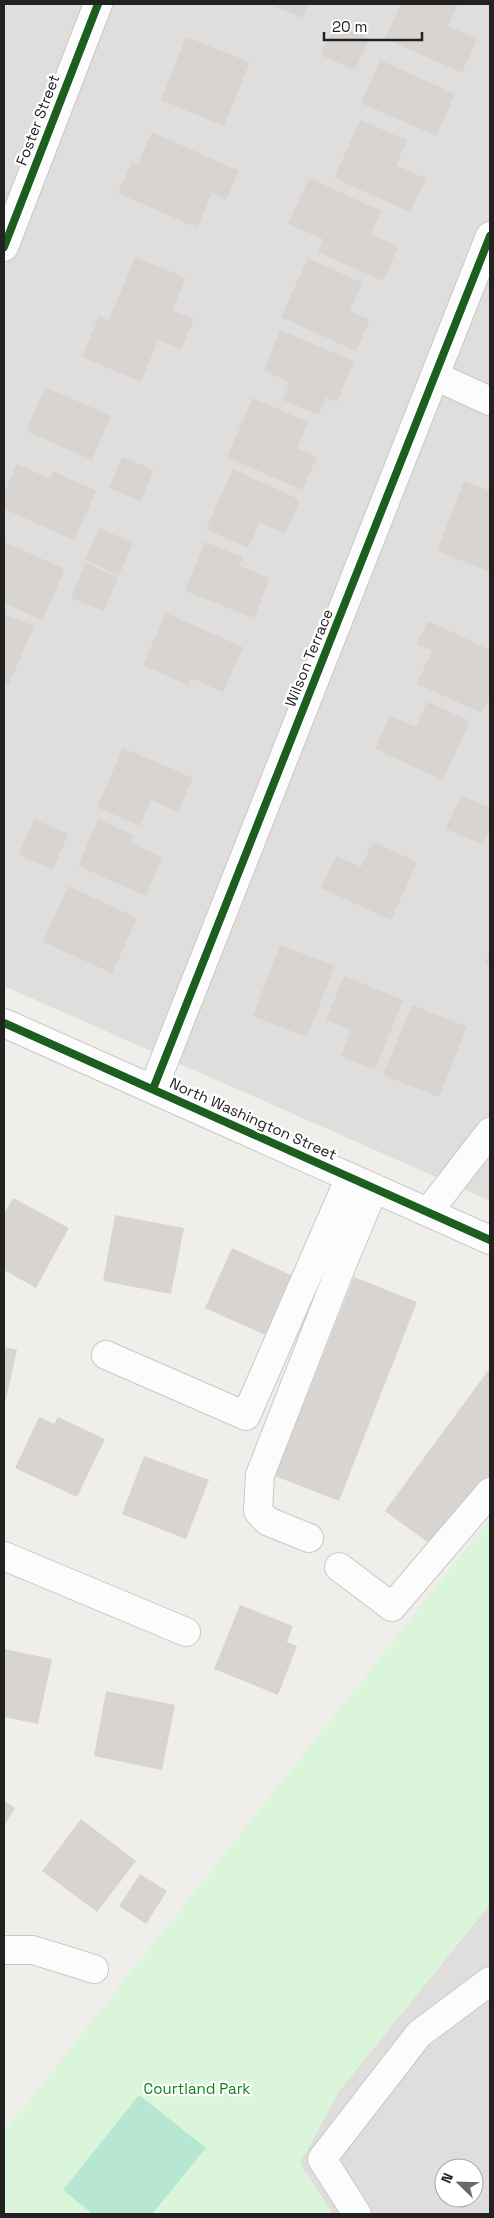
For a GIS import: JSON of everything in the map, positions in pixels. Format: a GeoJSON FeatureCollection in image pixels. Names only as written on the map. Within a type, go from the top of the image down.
{"type":"FeatureCollection","features":[{"type":"Feature","properties":{"kind":"street","name":"Foster Street"},"geometry":{"type":"LineString","coordinates":[[4,247],[98,4]]}},
{"type":"Feature","properties":{"kind":"street","name":"Wilson Terrace"},"geometry":{"type":"LineString","coordinates":[[153,1090],[490,236]]}},
{"type":"Feature","properties":{"kind":"street"},"geometry":{"type":"LineString","coordinates":[[435,376],[490,401]]}},
{"type":"Feature","properties":{"kind":"street","name":"North Washington Street"},"geometry":{"type":"LineString","coordinates":[[4,1023],[490,1240]]}},
{"type":"Feature","properties":{"kind":"street"},"geometry":{"type":"LineString","coordinates":[[428,1212],[490,1132]]}},
{"type":"Feature","properties":{"kind":"street"},"geometry":{"type":"LineString","coordinates":[[106,1355],[246,1416],[350,1177]]}},
{"type":"Feature","properties":{"kind":"street"},"geometry":{"type":"LineString","coordinates":[[309,1538],[267,1521],[258,1511],[260,1475],[374,1188]]}},
{"type":"Feature","properties":{"kind":"street"},"geometry":{"type":"LineString","coordinates":[[339,1567],[392,1607],[490,1492]]}},
{"type":"Feature","properties":{"kind":"street"},"geometry":{"type":"LineString","coordinates":[[4,1556],[186,1632]]}},
{"type":"Feature","properties":{"kind":"street"},"geometry":{"type":"LineString","coordinates":[[4,1950],[33,1950],[94,1969]]}},
{"type":"Feature","properties":{"kind":"street"},"geometry":{"type":"LineString","coordinates":[[357,2214],[322,2159],[419,2034],[490,1981]]}},
{"type":"Feature","properties":{"kind":"shaded area"},"geometry":{"type":"Polygon","coordinates":[[[4,4],[490,4],[490,1201],[4,986],[4,4]]]}},
{"type":"Feature","properties":{"kind":"shaded area"},"geometry":{"type":"Polygon","coordinates":[[[490,1904],[490,2214],[239,2214],[340,2090],[490,1904]]]}},
{"type":"Feature","properties":{"kind":"green space","name":"Courtland Park"},"geometry":{"type":"Polygon","coordinates":[[[490,1519],[490,1904],[340,2090],[300,2163],[333,2214],[4,2214],[4,2132],[490,1519]]]}},
{"type":"Feature","properties":{"kind":"green space"},"geometry":{"type":"Polygon","coordinates":[[[139,2095],[206,2148],[152,2214],[93,2214],[63,2190],[139,2095]]]}},
{"type":"Feature","properties":{"kind":"building"},"geometry":{"type":"Polygon","coordinates":[[[268,4],[308,4],[303,18],[268,4]]]}},
{"type":"Feature","properties":{"kind":"building"},"geometry":{"type":"Polygon","coordinates":[[[401,4],[458,4],[448,26],[477,39],[462,73],[385,38],[401,4]]]}},
{"type":"Feature","properties":{"kind":"building"},"geometry":{"type":"Polygon","coordinates":[[[335,24],[369,39],[355,70],[321,55],[335,24]]]}},
{"type":"Feature","properties":{"kind":"building"},"geometry":{"type":"Polygon","coordinates":[[[186,37],[250,62],[224,126],[161,100],[186,37]]]}},
{"type":"Feature","properties":{"kind":"building"},"geometry":{"type":"Polygon","coordinates":[[[380,60],[455,94],[436,136],[361,103],[380,60]]]}},
{"type":"Feature","properties":{"kind":"building"},"geometry":{"type":"Polygon","coordinates":[[[360,120],[407,140],[396,165],[426,179],[410,212],[334,178],[360,120]]]}},
{"type":"Feature","properties":{"kind":"building"},"geometry":{"type":"Polygon","coordinates":[[[152,132],[239,171],[226,200],[212,193],[197,228],[118,193],[132,162],[138,164],[152,132]]]}},
{"type":"Feature","properties":{"kind":"building"},"geometry":{"type":"Polygon","coordinates":[[[309,178],[381,211],[371,234],[398,247],[383,281],[318,252],[323,239],[288,224],[309,178]]]}},
{"type":"Feature","properties":{"kind":"building"},"geometry":{"type":"Polygon","coordinates":[[[135,257],[186,278],[172,310],[194,319],[181,350],[158,340],[141,382],[82,357],[99,316],[109,320],[135,257]]]}},
{"type":"Feature","properties":{"kind":"building"},"geometry":{"type":"Polygon","coordinates":[[[308,258],[362,283],[350,311],[370,320],[356,351],[281,317],[308,258]]]}},
{"type":"Feature","properties":{"kind":"building"},"geometry":{"type":"Polygon","coordinates":[[[280,330],[354,361],[337,402],[326,397],[319,415],[283,400],[290,382],[264,371],[280,330]]]}},
{"type":"Feature","properties":{"kind":"building"},"geometry":{"type":"Polygon","coordinates":[[[45,387],[111,416],[92,460],[26,431],[45,387]]]}},
{"type":"Feature","properties":{"kind":"building"},"geometry":{"type":"Polygon","coordinates":[[[253,398],[308,422],[297,448],[317,457],[302,490],[227,457],[253,398]]]}},
{"type":"Feature","properties":{"kind":"building"},"geometry":{"type":"Polygon","coordinates":[[[122,457],[154,470],[141,501],[109,488],[122,457]]]}},
{"type":"Feature","properties":{"kind":"building"},"geometry":{"type":"Polygon","coordinates":[[[17,464],[50,479],[53,471],[96,491],[74,540],[4,509],[4,493],[17,464]]]}},
{"type":"Feature","properties":{"kind":"building"},"geometry":{"type":"Polygon","coordinates":[[[233,469],[300,500],[285,534],[260,522],[248,548],[206,529],[233,469]]]}},
{"type":"Feature","properties":{"kind":"building"},"geometry":{"type":"Polygon","coordinates":[[[464,481],[490,491],[489,571],[437,551],[464,481]]]}},
{"type":"Feature","properties":{"kind":"building"},"geometry":{"type":"Polygon","coordinates":[[[99,528],[133,543],[119,575],[85,560],[99,528]]]}},
{"type":"Feature","properties":{"kind":"building"},"geometry":{"type":"Polygon","coordinates":[[[4,542],[65,569],[42,620],[4,603],[4,542]]]}},
{"type":"Feature","properties":{"kind":"building"},"geometry":{"type":"Polygon","coordinates":[[[205,542],[243,557],[239,566],[270,578],[254,618],[185,591],[205,542]]]}},
{"type":"Feature","properties":{"kind":"building"},"geometry":{"type":"Polygon","coordinates":[[[85,563],[118,577],[104,611],[71,598],[85,563]]]}},
{"type":"Feature","properties":{"kind":"building"},"geometry":{"type":"Polygon","coordinates":[[[166,613],[243,647],[223,692],[191,678],[188,685],[143,665],[166,613]]]}},
{"type":"Feature","properties":{"kind":"building"},"geometry":{"type":"Polygon","coordinates":[[[4,614],[34,626],[8,686],[4,684],[4,614]]]}},
{"type":"Feature","properties":{"kind":"building"},"geometry":{"type":"Polygon","coordinates":[[[428,621],[490,650],[490,695],[482,713],[417,684],[432,651],[417,644],[428,621]]]}},
{"type":"Feature","properties":{"kind":"building"},"geometry":{"type":"Polygon","coordinates":[[[427,702],[470,721],[443,780],[375,749],[390,716],[416,727],[427,702]]]}},
{"type":"Feature","properties":{"kind":"building"},"geometry":{"type":"Polygon","coordinates":[[[123,748],[193,778],[178,812],[151,800],[140,826],[97,807],[123,748]]]}},
{"type":"Feature","properties":{"kind":"building"},"geometry":{"type":"Polygon","coordinates":[[[461,795],[490,808],[490,827],[483,845],[446,829],[461,795]]]}},
{"type":"Feature","properties":{"kind":"building"},"geometry":{"type":"Polygon","coordinates":[[[34,819],[68,834],[53,870],[19,855],[34,819]]]}},
{"type":"Feature","properties":{"kind":"building"},"geometry":{"type":"Polygon","coordinates":[[[98,819],[133,835],[130,843],[162,857],[146,896],[78,866],[98,819]]]}},
{"type":"Feature","properties":{"kind":"building"},"geometry":{"type":"Polygon","coordinates":[[[373,842],[417,862],[391,920],[321,888],[336,856],[361,867],[373,842]]]}},
{"type":"Feature","properties":{"kind":"building"},"geometry":{"type":"Polygon","coordinates":[[[68,886],[137,918],[112,973],[43,942],[68,886]]]}},
{"type":"Feature","properties":{"kind":"building"},"geometry":{"type":"Polygon","coordinates":[[[280,945],[335,966],[307,1037],[253,1016],[280,945]]]}},
{"type":"Feature","properties":{"kind":"building"},"geometry":{"type":"Polygon","coordinates":[[[490,950],[490,965],[485,963],[490,950]]]}},
{"type":"Feature","properties":{"kind":"building"},"geometry":{"type":"Polygon","coordinates":[[[344,976],[403,1000],[375,1070],[341,1056],[351,1030],[326,1020],[344,976]]]}},
{"type":"Feature","properties":{"kind":"building"},"geometry":{"type":"Polygon","coordinates":[[[412,1005],[467,1027],[439,1097],[383,1075],[412,1005]]]}},
{"type":"Feature","properties":{"kind":"building"},"geometry":{"type":"Polygon","coordinates":[[[13,1198],[69,1228],[36,1288],[4,1270],[4,1214],[13,1198]]]}},
{"type":"Feature","properties":{"kind":"building"},"geometry":{"type":"Polygon","coordinates":[[[115,1215],[184,1228],[171,1294],[103,1281],[115,1215]]]}},
{"type":"Feature","properties":{"kind":"building"},"geometry":{"type":"Polygon","coordinates":[[[232,1248],[295,1277],[268,1336],[205,1308],[232,1248]]]}},
{"type":"Feature","properties":{"kind":"building"},"geometry":{"type":"Polygon","coordinates":[[[354,1277],[417,1302],[339,1501],[275,1476],[354,1277]]]}},
{"type":"Feature","properties":{"kind":"building"},"geometry":{"type":"Polygon","coordinates":[[[4,1347],[17,1350],[5,1404],[4,1403],[4,1347]]]}},
{"type":"Feature","properties":{"kind":"building"},"geometry":{"type":"Polygon","coordinates":[[[490,1368],[490,1479],[438,1550],[385,1511],[490,1368]]]}},
{"type":"Feature","properties":{"kind":"building"},"geometry":{"type":"Polygon","coordinates":[[[39,1417],[54,1424],[58,1417],[105,1439],[77,1497],[15,1468],[39,1417]]]}},
{"type":"Feature","properties":{"kind":"building"},"geometry":{"type":"Polygon","coordinates":[[[144,1456],[209,1480],[186,1539],[122,1514],[144,1456]]]}},
{"type":"Feature","properties":{"kind":"building"},"geometry":{"type":"Polygon","coordinates":[[[240,1605],[293,1626],[287,1642],[297,1646],[278,1695],[214,1669],[240,1605]]]}},
{"type":"Feature","properties":{"kind":"building"},"geometry":{"type":"Polygon","coordinates":[[[4,1649],[52,1659],[38,1724],[4,1717],[4,1649]]]}},
{"type":"Feature","properties":{"kind":"building"},"geometry":{"type":"Polygon","coordinates":[[[106,1691],[175,1705],[162,1770],[94,1756],[106,1691]]]}},
{"type":"Feature","properties":{"kind":"building"},"geometry":{"type":"Polygon","coordinates":[[[4,1801],[15,1808],[4,1826],[4,1801]]]}},
{"type":"Feature","properties":{"kind":"building"},"geometry":{"type":"Polygon","coordinates":[[[81,1819],[136,1861],[97,1912],[42,1871],[81,1819]]]}},
{"type":"Feature","properties":{"kind":"building"},"geometry":{"type":"Polygon","coordinates":[[[140,1874],[167,1891],[146,1924],[119,1906],[140,1874]]]}},
{"type":"Feature","properties":{"kind":"cycle path"},"geometry":{"type":"LineString","coordinates":[[4,247],[98,4]]}},
{"type":"Feature","properties":{"kind":"cycle path"},"geometry":{"type":"LineString","coordinates":[[153,1089],[490,236]]}},
{"type":"Feature","properties":{"kind":"cycle path"},"geometry":{"type":"LineString","coordinates":[[4,1023],[490,1240]]}}]}
